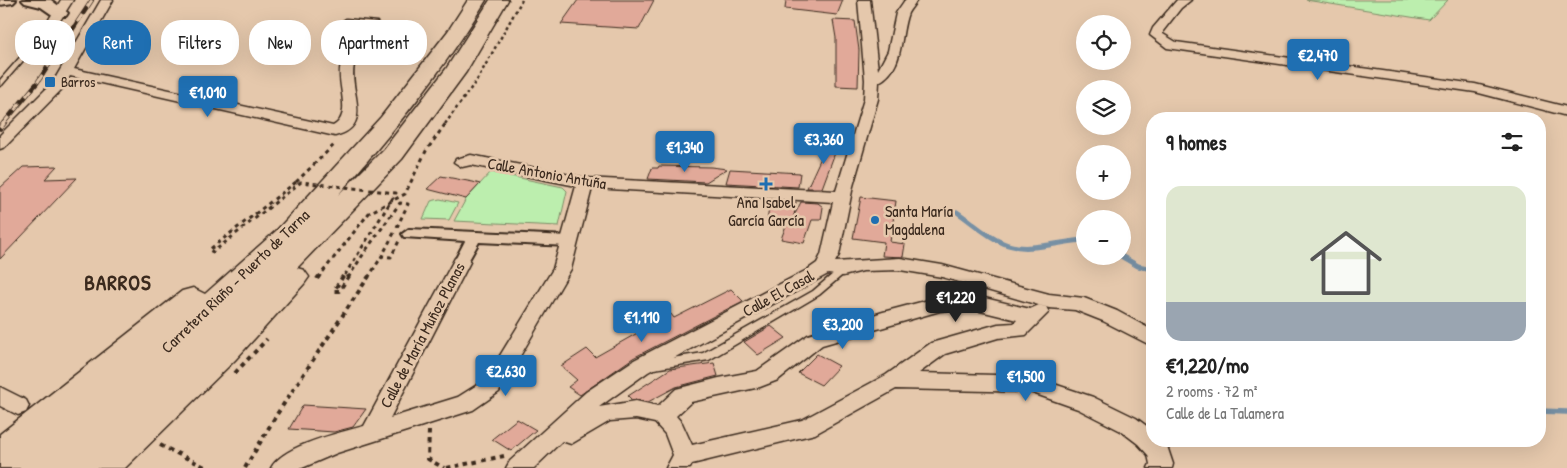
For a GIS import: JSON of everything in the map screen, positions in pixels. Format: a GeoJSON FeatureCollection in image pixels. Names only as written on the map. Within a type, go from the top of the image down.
{"type":"FeatureCollection","features":[{"type":"Feature","properties":{"kind":"highway","name":"Carretera Riaño - Puerto de Tarna"},"geometry":{"type":"LineString","coordinates":[[24,468],[153,359],[286,237],[425,76],[456,34],[477,0]]}},
{"type":"Feature","properties":{"kind":"highway","name":"Carretera Riaño - Puerto de Tarna"},"geometry":{"type":"LineString","coordinates":[[62,468],[178,367],[311,238],[393,154],[455,72],[499,0]]}},
{"type":"Feature","properties":{"kind":"highway"},"geometry":{"type":"LineString","coordinates":[[101,468],[268,307],[326,240],[393,154]]}},
{"type":"Feature","properties":{"kind":"highway"},"geometry":{"type":"LineString","coordinates":[[0,455],[271,235],[333,174],[356,158]]}},
{"type":"Feature","properties":{"kind":"street"},"geometry":{"type":"LineString","coordinates":[[0,0],[8,0]]}},
{"type":"Feature","properties":{"kind":"street"},"geometry":{"type":"LineString","coordinates":[[37,0],[54,7],[60,12]]}},
{"type":"Feature","properties":{"kind":"street"},"geometry":{"type":"LineString","coordinates":[[0,144],[59,84],[90,26],[107,0]]}},
{"type":"Feature","properties":{"kind":"street","name":"Calle El Casal"},"geometry":{"type":"LineString","coordinates":[[522,464],[560,427],[594,398],[641,366],[814,275],[833,269],[830,256],[843,197],[866,118],[872,80],[864,0]]}},
{"type":"Feature","properties":{"kind":"street"},"geometry":{"type":"LineString","coordinates":[[872,80],[881,77],[885,70],[900,33],[903,11],[911,0]]}},
{"type":"Feature","properties":{"kind":"street"},"geometry":{"type":"LineString","coordinates":[[1185,0],[1178,5],[1157,31],[1156,35],[1172,45],[1475,88],[1536,102],[1567,112]]}},
{"type":"Feature","properties":{"kind":"street"},"geometry":{"type":"LineString","coordinates":[[67,71],[334,131],[346,127],[350,118],[347,65]]}},
{"type":"Feature","properties":{"kind":"street","name":"Calle Antonio Antuña"},"geometry":{"type":"LineString","coordinates":[[462,162],[471,160],[585,183],[843,197]]}},
{"type":"Feature","properties":{"kind":"street"},"geometry":{"type":"LineString","coordinates":[[283,468],[301,456],[465,404],[492,386],[562,269],[585,183]]}},
{"type":"Feature","properties":{"kind":"street"},"geometry":{"type":"LineString","coordinates":[[406,234],[570,241]]}},
{"type":"Feature","properties":{"kind":"street","name":"Calle de María Muñoz Planas"},"geometry":{"type":"LineString","coordinates":[[371,433],[474,237]]}},
{"type":"Feature","properties":{"kind":"street"},"geometry":{"type":"LineString","coordinates":[[833,269],[863,265],[900,264],[942,271],[1049,301],[1077,304],[1110,316],[1146,336]]}},
{"type":"Feature","properties":{"kind":"street"},"geometry":{"type":"LineString","coordinates":[[662,416],[684,395],[719,386],[760,379],[771,374],[815,340],[883,318],[940,304],[968,301],[993,305],[1032,317]]}},
{"type":"Feature","properties":{"kind":"street"},"geometry":{"type":"LineString","coordinates":[[560,427],[571,436],[606,413],[636,410],[662,416],[674,429],[681,462],[807,428],[893,381],[938,348],[998,331],[1019,330],[1046,307],[1049,301]]}},
{"type":"Feature","properties":{"kind":"street"},"geometry":{"type":"LineString","coordinates":[[893,381],[1030,384],[1041,386],[1072,398],[1136,430],[1146,437]]}},
{"type":"Feature","properties":{"kind":"street"},"geometry":{"type":"LineString","coordinates":[[1156,447],[1160,451],[1162,464],[1160,468]]}},
{"type":"Feature","properties":{"kind":"lane"},"geometry":{"type":"LineString","coordinates":[[0,84],[60,12]]}},
{"type":"Feature","properties":{"kind":"path"},"geometry":{"type":"LineString","coordinates":[[314,283],[369,212],[405,194],[426,151],[477,80],[507,30],[522,0]]}},
{"type":"Feature","properties":{"kind":"path"},"geometry":{"type":"LineString","coordinates":[[244,468],[268,424],[347,311],[382,256],[408,204],[400,203],[339,291],[334,291],[396,193],[300,182],[213,252],[208,250],[296,182],[347,132],[346,127]]}},
{"type":"Feature","properties":{"kind":"path"},"geometry":{"type":"LineString","coordinates":[[382,256],[391,257],[406,234]]}},
{"type":"Feature","properties":{"kind":"path"},"geometry":{"type":"LineString","coordinates":[[234,375],[272,333]]}},
{"type":"Feature","properties":{"kind":"path"},"geometry":{"type":"LineString","coordinates":[[432,414],[428,441],[428,459],[446,468],[514,454],[522,464]]}},
{"type":"Feature","properties":{"kind":"path"},"geometry":{"type":"LineString","coordinates":[[153,450],[166,438]]}},
{"type":"Feature","properties":{"kind":"path"},"geometry":{"type":"LineString","coordinates":[[159,445],[207,468]]}},
{"type":"Feature","properties":{"kind":"green space"},"geometry":{"type":"Polygon","coordinates":[[[1306,0],[1448,0],[1429,20],[1306,0]]]}},
{"type":"Feature","properties":{"kind":"green space"},"geometry":{"type":"Polygon","coordinates":[[[491,172],[563,187],[567,191],[559,226],[454,221],[466,199],[491,172]]]}},
{"type":"Feature","properties":{"kind":"green space"},"geometry":{"type":"Polygon","coordinates":[[[440,199],[458,203],[449,220],[423,219],[431,201],[440,199]]]}},
{"type":"Feature","properties":{"kind":"building"},"geometry":{"type":"Polygon","coordinates":[[[578,0],[654,0],[639,29],[561,24],[578,0]]]}},
{"type":"Feature","properties":{"kind":"building"},"geometry":{"type":"Polygon","coordinates":[[[786,0],[843,0],[837,15],[785,9],[786,0]]]}},
{"type":"Feature","properties":{"kind":"building"},"geometry":{"type":"Polygon","coordinates":[[[833,20],[855,21],[859,50],[858,87],[836,86],[836,38],[833,20]]]}},
{"type":"Feature","properties":{"kind":"building"},"geometry":{"type":"Polygon","coordinates":[[[830,138],[839,142],[822,188],[807,188],[830,138]]]}},
{"type":"Feature","properties":{"kind":"building"},"geometry":{"type":"Polygon","coordinates":[[[57,166],[45,179],[77,178],[0,259],[0,188],[23,167],[57,166]]]}},
{"type":"Feature","properties":{"kind":"building"},"geometry":{"type":"Polygon","coordinates":[[[659,166],[727,169],[706,182],[648,179],[652,168],[658,168],[659,166]]]}},
{"type":"Feature","properties":{"kind":"building"},"geometry":{"type":"Polygon","coordinates":[[[730,169],[800,173],[798,187],[726,183],[730,169]]]}},
{"type":"Feature","properties":{"kind":"building"},"geometry":{"type":"Polygon","coordinates":[[[441,176],[480,184],[466,199],[427,189],[441,176]]]}},
{"type":"Feature","properties":{"kind":"building","name":"Santa María Magdalena"},"geometry":{"type":"Polygon","coordinates":[[[861,197],[896,201],[890,242],[905,244],[903,257],[882,256],[884,242],[853,238],[861,197]]]}},
{"type":"Feature","properties":{"kind":"building"},"geometry":{"type":"Polygon","coordinates":[[[770,200],[796,202],[794,216],[801,202],[818,203],[823,207],[821,220],[812,220],[804,243],[781,239],[787,223],[767,222],[770,200]]]}},
{"type":"Feature","properties":{"kind":"building"},"geometry":{"type":"Polygon","coordinates":[[[731,289],[743,301],[633,358],[580,395],[568,387],[577,380],[561,366],[587,349],[595,357],[671,314],[674,318],[731,289]]]}},
{"type":"Feature","properties":{"kind":"building"},"geometry":{"type":"Polygon","coordinates":[[[771,326],[786,338],[758,355],[744,342],[771,326]]]}},
{"type":"Feature","properties":{"kind":"building"},"geometry":{"type":"Polygon","coordinates":[[[817,354],[839,366],[821,385],[798,373],[817,354]]]}},
{"type":"Feature","properties":{"kind":"building"},"geometry":{"type":"Polygon","coordinates":[[[714,363],[718,376],[676,387],[648,402],[632,400],[628,396],[670,369],[714,363]]]}},
{"type":"Feature","properties":{"kind":"building"},"geometry":{"type":"Polygon","coordinates":[[[303,405],[366,409],[353,427],[334,432],[289,429],[303,405]]]}},
{"type":"Feature","properties":{"kind":"building"},"geometry":{"type":"Polygon","coordinates":[[[517,419],[536,430],[511,451],[492,439],[517,419]]]}},
{"type":"Feature","properties":{"kind":"waterway"},"geometry":{"type":"LineString","coordinates":[[957,212],[991,237],[1012,246],[1033,247],[1076,241]]}},
{"type":"Feature","properties":{"kind":"waterway"},"geometry":{"type":"LineString","coordinates":[[1131,262],[1146,268]]}},
{"type":"Feature","properties":{"kind":"waterway"},"geometry":{"type":"LineString","coordinates":[[1546,411],[1567,412]]}},
{"type":"Feature","properties":{"kind":"railway"},"geometry":{"type":"LineString","coordinates":[[3,124],[37,83],[92,0]]}},
{"type":"Feature","properties":{"kind":"railway"},"geometry":{"type":"LineString","coordinates":[[0,128],[4,123]]}},
{"type":"Feature","properties":{"kind":"place","name":"Barros"},"geometry":{"type":"Point","coordinates":[50,82]}},
{"type":"Feature","properties":{"kind":"place","name":"Ana Isabel García García"},"geometry":{"type":"Point","coordinates":[766,184]}},
{"type":"Feature","properties":{"kind":"place","name":"Santa María Magdalena"},"geometry":{"type":"Point","coordinates":[875,220]}},
{"type":"Feature","properties":{"kind":"district","name":"BARROS"},"geometry":{"type":"Point","coordinates":[118,283]}}]}
